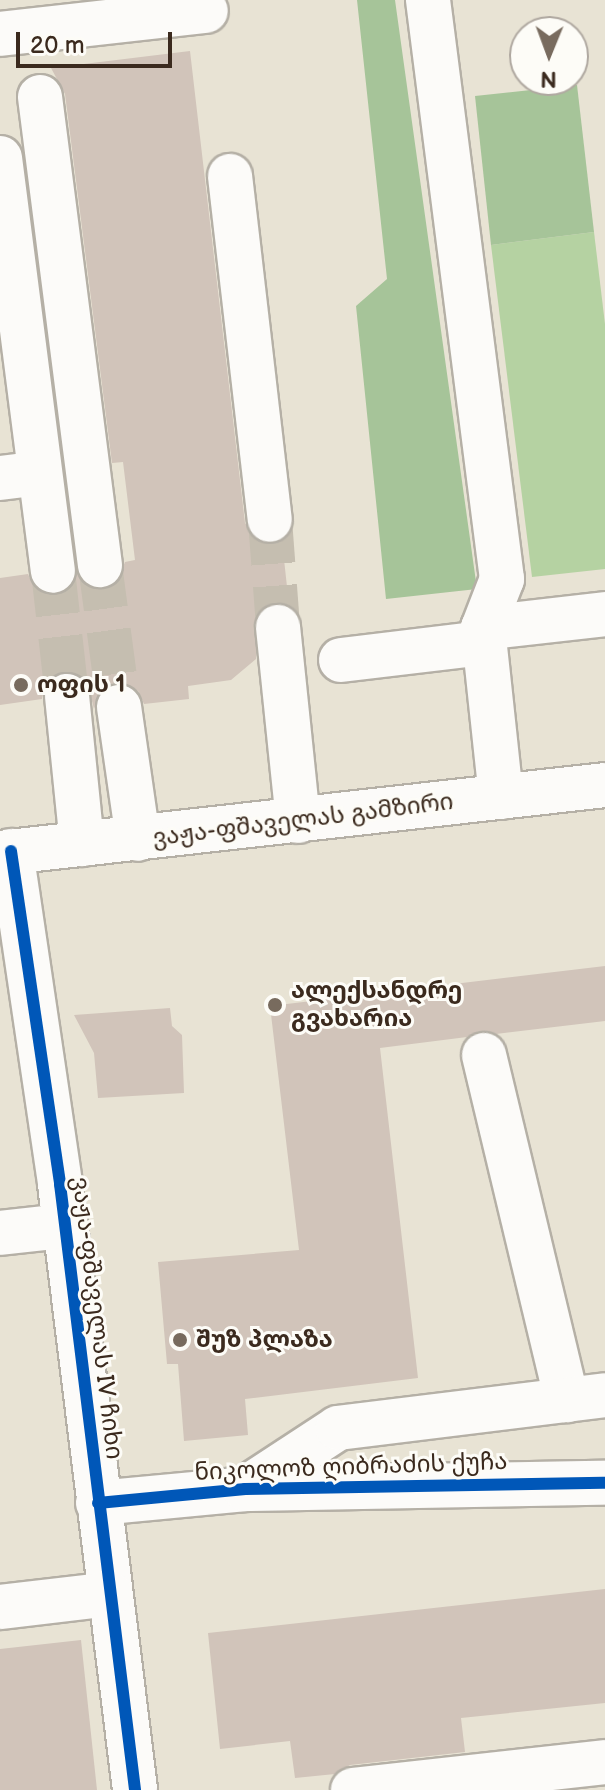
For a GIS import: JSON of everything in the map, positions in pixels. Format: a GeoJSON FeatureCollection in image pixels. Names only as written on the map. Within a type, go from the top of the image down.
{"type":"FeatureCollection","features":[{"type":"Feature","properties":{"kind":"street"},"geometry":{"type":"LineString","coordinates":[[428,0],[502,579],[484,636],[501,797]]}},
{"type":"Feature","properties":{"kind":"street"},"geometry":{"type":"LineString","coordinates":[[0,34],[206,11]]}},
{"type":"Feature","properties":{"kind":"street"},"geometry":{"type":"LineString","coordinates":[[40,97],[100,565]]}},
{"type":"Feature","properties":{"kind":"street"},"geometry":{"type":"LineString","coordinates":[[0,158],[19,476],[53,571]]}},
{"type":"Feature","properties":{"kind":"street"},"geometry":{"type":"LineString","coordinates":[[230,176],[270,520]]}},
{"type":"Feature","properties":{"kind":"street"},"geometry":{"type":"LineString","coordinates":[[341,660],[605,614]]}},
{"type":"Feature","properties":{"kind":"street"},"geometry":{"type":"LineString","coordinates":[[278,627],[298,821]]}},
{"type":"Feature","properties":{"kind":"street"},"geometry":{"type":"LineString","coordinates":[[67,696],[82,844]]}},
{"type":"Feature","properties":{"kind":"street"},"geometry":{"type":"LineString","coordinates":[[119,707],[138,839]]}},
{"type":"Feature","properties":{"kind":"street","name":"ვაჟა-ფშაველას გამზირი"},"geometry":{"type":"LineString","coordinates":[[5,852],[605,785]]}},
{"type":"Feature","properties":{"kind":"street","name":"ვაჟა-ფშაველას IV ჩიხი"},"geometry":{"type":"LineString","coordinates":[[5,852],[15,1009],[63,1226],[135,1790]]}},
{"type":"Feature","properties":{"kind":"street"},"geometry":{"type":"LineString","coordinates":[[245,1489],[338,1428],[586,1398],[484,1055]]}},
{"type":"Feature","properties":{"kind":"street"},"geometry":{"type":"LineString","coordinates":[[0,1233],[63,1226]]}},
{"type":"Feature","properties":{"kind":"street","name":"ნიკოლოზ ღიბრაძის ქუჩა"},"geometry":{"type":"LineString","coordinates":[[98,1503],[245,1489],[605,1483]]}},
{"type":"Feature","properties":{"kind":"street"},"geometry":{"type":"LineString","coordinates":[[0,1607],[110,1594]]}},
{"type":"Feature","properties":{"kind":"street"},"geometry":{"type":"LineString","coordinates":[[353,1790],[598,1772]]}},
{"type":"Feature","properties":{"kind":"green space"},"geometry":{"type":"Polygon","coordinates":[[[357,0],[395,0],[477,589],[386,599],[356,306],[387,279],[357,0]]]}},
{"type":"Feature","properties":{"kind":"green space"},"geometry":{"type":"Polygon","coordinates":[[[509,92],[509,96],[578,96],[594,232],[491,245],[475,96],[509,92]]]}},
{"type":"Feature","properties":{"kind":"green space"},"geometry":{"type":"Polygon","coordinates":[[[594,232],[605,324],[605,569],[532,577],[491,245],[594,232]]]}},
{"type":"Feature","properties":{"kind":"building"},"geometry":{"type":"Polygon","coordinates":[[[190,51],[245,523],[259,543],[282,541],[289,605],[275,602],[256,616],[256,659],[231,680],[188,686],[189,699],[144,704],[138,691],[116,682],[103,688],[94,709],[87,681],[65,671],[45,685],[42,699],[0,705],[0,578],[28,574],[34,587],[55,596],[69,590],[77,573],[90,588],[102,590],[116,584],[125,562],[135,560],[123,462],[112,463],[65,94],[51,68],[190,51]]]}},
{"type":"Feature","properties":{"kind":"building"},"geometry":{"type":"Polygon","coordinates":[[[605,966],[605,1021],[496,1034],[479,1031],[467,1037],[380,1048],[418,1378],[245,1399],[248,1435],[184,1441],[178,1364],[167,1364],[158,1262],[299,1250],[270,1006],[605,966]]]}},
{"type":"Feature","properties":{"kind":"building"},"geometry":{"type":"Polygon","coordinates":[[[170,1008],[172,1026],[182,1035],[184,1093],[98,1098],[94,1053],[74,1015],[170,1008]]]}},
{"type":"Feature","properties":{"kind":"building"},"geometry":{"type":"Polygon","coordinates":[[[605,1589],[605,1703],[461,1718],[465,1752],[350,1765],[335,1774],[295,1778],[290,1741],[220,1749],[208,1633],[605,1589]]]}},
{"type":"Feature","properties":{"kind":"building"},"geometry":{"type":"Polygon","coordinates":[[[81,1640],[97,1790],[0,1790],[0,1649],[81,1640]]]}},
{"type":"Feature","properties":{"kind":"tunnel"},"geometry":{"type":"LineString","coordinates":[[270,520],[278,627]]}},
{"type":"Feature","properties":{"kind":"tunnel"},"geometry":{"type":"LineString","coordinates":[[100,565],[119,707]]}},
{"type":"Feature","properties":{"kind":"tunnel"},"geometry":{"type":"LineString","coordinates":[[53,571],[67,696]]}},
{"type":"Feature","properties":{"kind":"cycle path"},"geometry":{"type":"LineString","coordinates":[[11,851],[60,1184],[135,1790]]}},
{"type":"Feature","properties":{"kind":"cycle path"},"geometry":{"type":"LineString","coordinates":[[98,1503],[245,1489],[605,1483]]}},
{"type":"Feature","properties":{"kind":"place","name":"ოფის 1"},"geometry":{"type":"Point","coordinates":[21,685]}},
{"type":"Feature","properties":{"kind":"place","name":"ალექსანდრე გვახარია"},"geometry":{"type":"Point","coordinates":[275,1005]}},
{"type":"Feature","properties":{"kind":"place","name":"შუზ პლაზა"},"geometry":{"type":"Point","coordinates":[180,1340]}}]}
